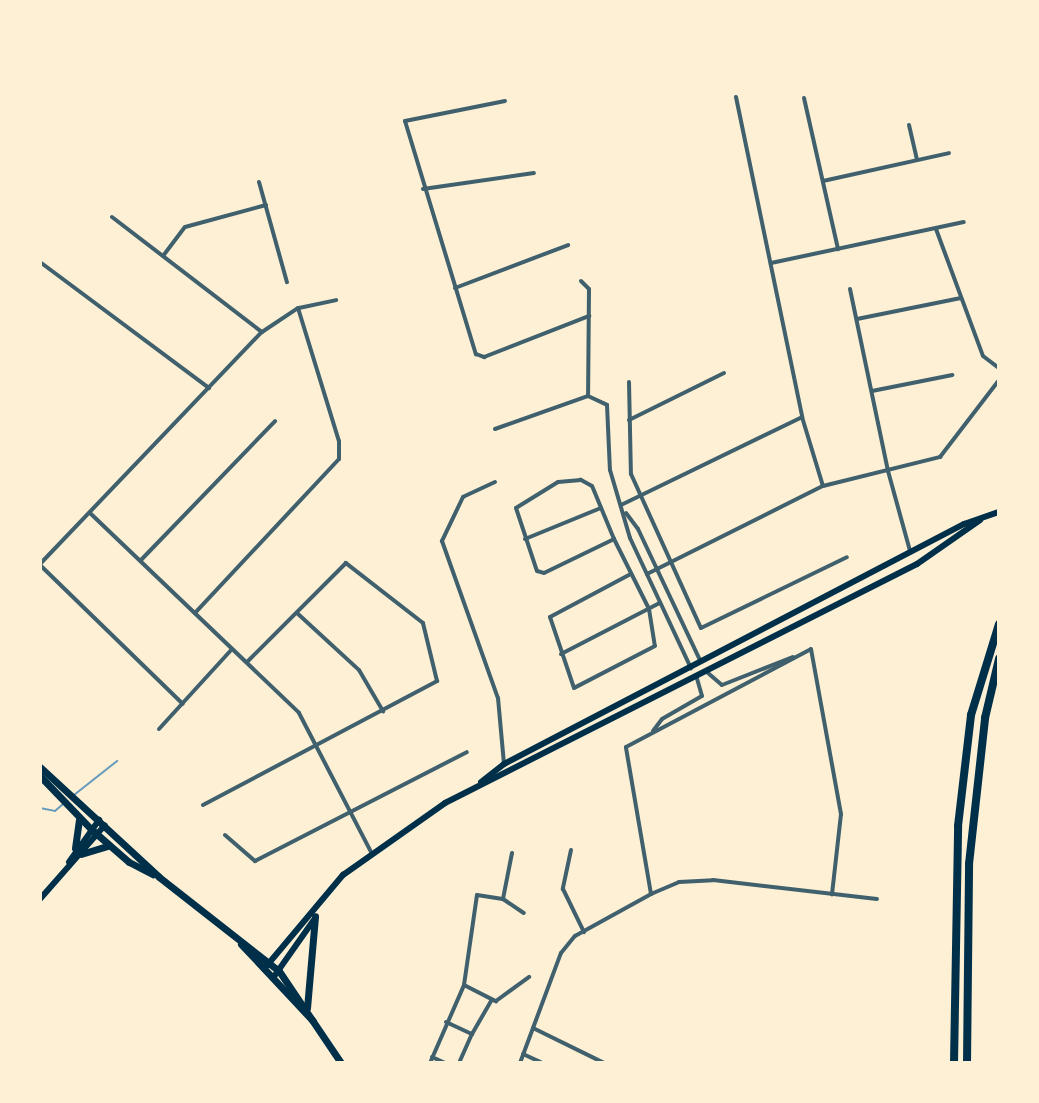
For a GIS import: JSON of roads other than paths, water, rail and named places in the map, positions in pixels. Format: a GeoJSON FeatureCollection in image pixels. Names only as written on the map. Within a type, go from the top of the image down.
{"type":"FeatureCollection","features":[{"type":"Feature","properties":{"kind":"highway"},"geometry":{"type":"LineString","coordinates":[[954,1063],[958,826],[971,715],[999,624]]}},
{"type":"Feature","properties":{"kind":"highway"},"geometry":{"type":"LineString","coordinates":[[967,1063],[969,864],[985,718],[999,659]]}},
{"type":"Feature","properties":{"kind":"main road"},"geometry":{"type":"LineString","coordinates":[[267,966],[323,900],[371,852],[504,764],[964,524],[999,512]]}},
{"type":"Feature","properties":{"kind":"main road"},"geometry":{"type":"LineString","coordinates":[[481,782],[697,679],[917,564],[980,520]]}},
{"type":"Feature","properties":{"kind":"main road"},"geometry":{"type":"LineString","coordinates":[[701,663],[708,673]]}},
{"type":"Feature","properties":{"kind":"main road"},"geometry":{"type":"LineString","coordinates":[[691,668],[697,679]]}},
{"type":"Feature","properties":{"kind":"main road"},"geometry":{"type":"LineString","coordinates":[[40,767],[62,792],[81,828],[78,851]]}},
{"type":"Feature","properties":{"kind":"main road"},"geometry":{"type":"LineString","coordinates":[[40,776],[77,801],[159,877],[229,931],[276,974],[307,1008],[313,1021]]}},
{"type":"Feature","properties":{"kind":"main road"},"geometry":{"type":"LineString","coordinates":[[72,810],[113,849],[159,877]]}},
{"type":"Feature","properties":{"kind":"main road"},"geometry":{"type":"LineString","coordinates":[[40,899],[102,823]]}},
{"type":"Feature","properties":{"kind":"main road"},"geometry":{"type":"LineString","coordinates":[[78,851],[98,845],[113,849]]}},
{"type":"Feature","properties":{"kind":"main road"},"geometry":{"type":"LineString","coordinates":[[276,974],[323,900]]}},
{"type":"Feature","properties":{"kind":"main road"},"geometry":{"type":"LineString","coordinates":[[307,1008],[315,916]]}},
{"type":"Feature","properties":{"kind":"main road"},"geometry":{"type":"LineString","coordinates":[[276,974],[341,1063]]}},
{"type":"Feature","properties":{"kind":"street"},"geometry":{"type":"LineString","coordinates":[[736,97],[802,417],[823,486]]}},
{"type":"Feature","properties":{"kind":"street"},"geometry":{"type":"LineString","coordinates":[[804,98],[838,249]]}},
{"type":"Feature","properties":{"kind":"street"},"geometry":{"type":"LineString","coordinates":[[505,101],[408,118],[405,126],[479,357],[589,316]]}},
{"type":"Feature","properties":{"kind":"street"},"geometry":{"type":"LineString","coordinates":[[909,125],[917,160]]}},
{"type":"Feature","properties":{"kind":"street"},"geometry":{"type":"LineString","coordinates":[[823,181],[949,153]]}},
{"type":"Feature","properties":{"kind":"street"},"geometry":{"type":"LineString","coordinates":[[423,189],[534,173]]}},
{"type":"Feature","properties":{"kind":"street"},"geometry":{"type":"LineString","coordinates":[[259,182],[287,282]]}},
{"type":"Feature","properties":{"kind":"street"},"geometry":{"type":"LineString","coordinates":[[163,256],[185,227],[266,205]]}},
{"type":"Feature","properties":{"kind":"street"},"geometry":{"type":"LineString","coordinates":[[112,217],[262,332]]}},
{"type":"Feature","properties":{"kind":"street"},"geometry":{"type":"LineString","coordinates":[[770,264],[964,222]]}},
{"type":"Feature","properties":{"kind":"street"},"geometry":{"type":"LineString","coordinates":[[936,229],[983,356],[999,368]]}},
{"type":"Feature","properties":{"kind":"street"},"geometry":{"type":"LineString","coordinates":[[455,288],[568,245]]}},
{"type":"Feature","properties":{"kind":"street"},"geometry":{"type":"LineString","coordinates":[[40,262],[209,388]]}},
{"type":"Feature","properties":{"kind":"street"},"geometry":{"type":"LineString","coordinates":[[581,281],[589,289],[588,396]]}},
{"type":"Feature","properties":{"kind":"street"},"geometry":{"type":"LineString","coordinates":[[850,289],[888,471],[911,554]]}},
{"type":"Feature","properties":{"kind":"street"},"geometry":{"type":"LineString","coordinates":[[856,319],[961,298]]}},
{"type":"Feature","properties":{"kind":"street"},"geometry":{"type":"LineString","coordinates":[[183,704],[40,565],[262,332],[298,308],[336,300]]}},
{"type":"Feature","properties":{"kind":"street"},"geometry":{"type":"LineString","coordinates":[[195,613],[339,459],[339,441],[298,308]]}},
{"type":"Feature","properties":{"kind":"street"},"geometry":{"type":"LineString","coordinates":[[629,420],[724,373]]}},
{"type":"Feature","properties":{"kind":"street"},"geometry":{"type":"LineString","coordinates":[[871,391],[952,375]]}},
{"type":"Feature","properties":{"kind":"street"},"geometry":{"type":"LineString","coordinates":[[647,574],[823,486],[940,457],[999,380]]}},
{"type":"Feature","properties":{"kind":"street"},"geometry":{"type":"LineString","coordinates":[[629,382],[631,474],[701,628],[847,557]]}},
{"type":"Feature","properties":{"kind":"street"},"geometry":{"type":"LineString","coordinates":[[495,429],[588,396],[607,405],[610,470],[620,505],[657,569],[701,663]]}},
{"type":"Feature","properties":{"kind":"street"},"geometry":{"type":"LineString","coordinates":[[620,505],[802,417]]}},
{"type":"Feature","properties":{"kind":"street"},"geometry":{"type":"LineString","coordinates":[[141,561],[275,421]]}},
{"type":"Feature","properties":{"kind":"street"},"geometry":{"type":"LineString","coordinates":[[495,482],[480,485],[463,497],[442,541],[498,698],[504,764]]}},
{"type":"Feature","properties":{"kind":"street"},"geometry":{"type":"LineString","coordinates":[[614,539],[542,573],[535,568],[516,508],[558,482],[585,482],[601,508],[649,609],[655,646],[581,689],[569,683],[552,614],[631,574]]}},
{"type":"Feature","properties":{"kind":"street"},"geometry":{"type":"LineString","coordinates":[[525,539],[601,508]]}},
{"type":"Feature","properties":{"kind":"street"},"geometry":{"type":"LineString","coordinates":[[90,512],[299,713],[371,852]]}},
{"type":"Feature","properties":{"kind":"street"},"geometry":{"type":"LineString","coordinates":[[624,512],[647,574],[691,668]]}},
{"type":"Feature","properties":{"kind":"street"},"geometry":{"type":"LineString","coordinates":[[203,805],[437,681],[423,623],[346,563],[247,662]]}},
{"type":"Feature","properties":{"kind":"street"},"geometry":{"type":"LineString","coordinates":[[561,654],[660,603]]}},
{"type":"Feature","properties":{"kind":"street"},"geometry":{"type":"LineString","coordinates":[[297,613],[359,670],[383,711]]}},
{"type":"Feature","properties":{"kind":"street"},"geometry":{"type":"LineString","coordinates":[[159,729],[232,649]]}},
{"type":"Feature","properties":{"kind":"street"},"geometry":{"type":"LineString","coordinates":[[651,894],[626,747],[811,649],[840,808],[832,894]]}},
{"type":"Feature","properties":{"kind":"street"},"geometry":{"type":"LineString","coordinates":[[708,673],[722,685],[796,657]]}},
{"type":"Feature","properties":{"kind":"street"},"geometry":{"type":"LineString","coordinates":[[652,733],[662,719],[702,696],[697,679]]}},
{"type":"Feature","properties":{"kind":"street"},"geometry":{"type":"LineString","coordinates":[[225,835],[255,861],[467,752]]}},
{"type":"Feature","properties":{"kind":"street"},"geometry":{"type":"LineString","coordinates":[[571,850],[563,889],[584,932]]}},
{"type":"Feature","properties":{"kind":"street"},"geometry":{"type":"LineString","coordinates":[[503,899],[512,853]]}},
{"type":"Feature","properties":{"kind":"street"},"geometry":{"type":"LineString","coordinates":[[520,1063],[561,953],[584,932],[651,894],[679,882],[704,880],[877,899]]}},
{"type":"Feature","properties":{"kind":"street"},"geometry":{"type":"LineString","coordinates":[[430,1063],[464,985],[477,895],[503,899],[524,913]]}},
{"type":"Feature","properties":{"kind":"street"},"geometry":{"type":"LineString","coordinates":[[459,1063],[492,1000],[529,977]]}},
{"type":"Feature","properties":{"kind":"street"},"geometry":{"type":"LineString","coordinates":[[464,985],[492,1000]]}},
{"type":"Feature","properties":{"kind":"street"},"geometry":{"type":"LineString","coordinates":[[446,1022],[472,1034]]}},
{"type":"Feature","properties":{"kind":"street"},"geometry":{"type":"LineString","coordinates":[[533,1028],[604,1063]]}},
{"type":"Feature","properties":{"kind":"street"},"geometry":{"type":"LineString","coordinates":[[523,1054],[542,1063]]}},
{"type":"Feature","properties":{"kind":"street"},"geometry":{"type":"LineString","coordinates":[[432,1057],[445,1063]]}},
{"type":"Feature","properties":{"kind":"waterway"},"geometry":{"type":"LineString","coordinates":[[74,795],[117,761]]}},
{"type":"Feature","properties":{"kind":"waterway"},"geometry":{"type":"LineString","coordinates":[[40,808],[55,811],[63,804]]}}]}
